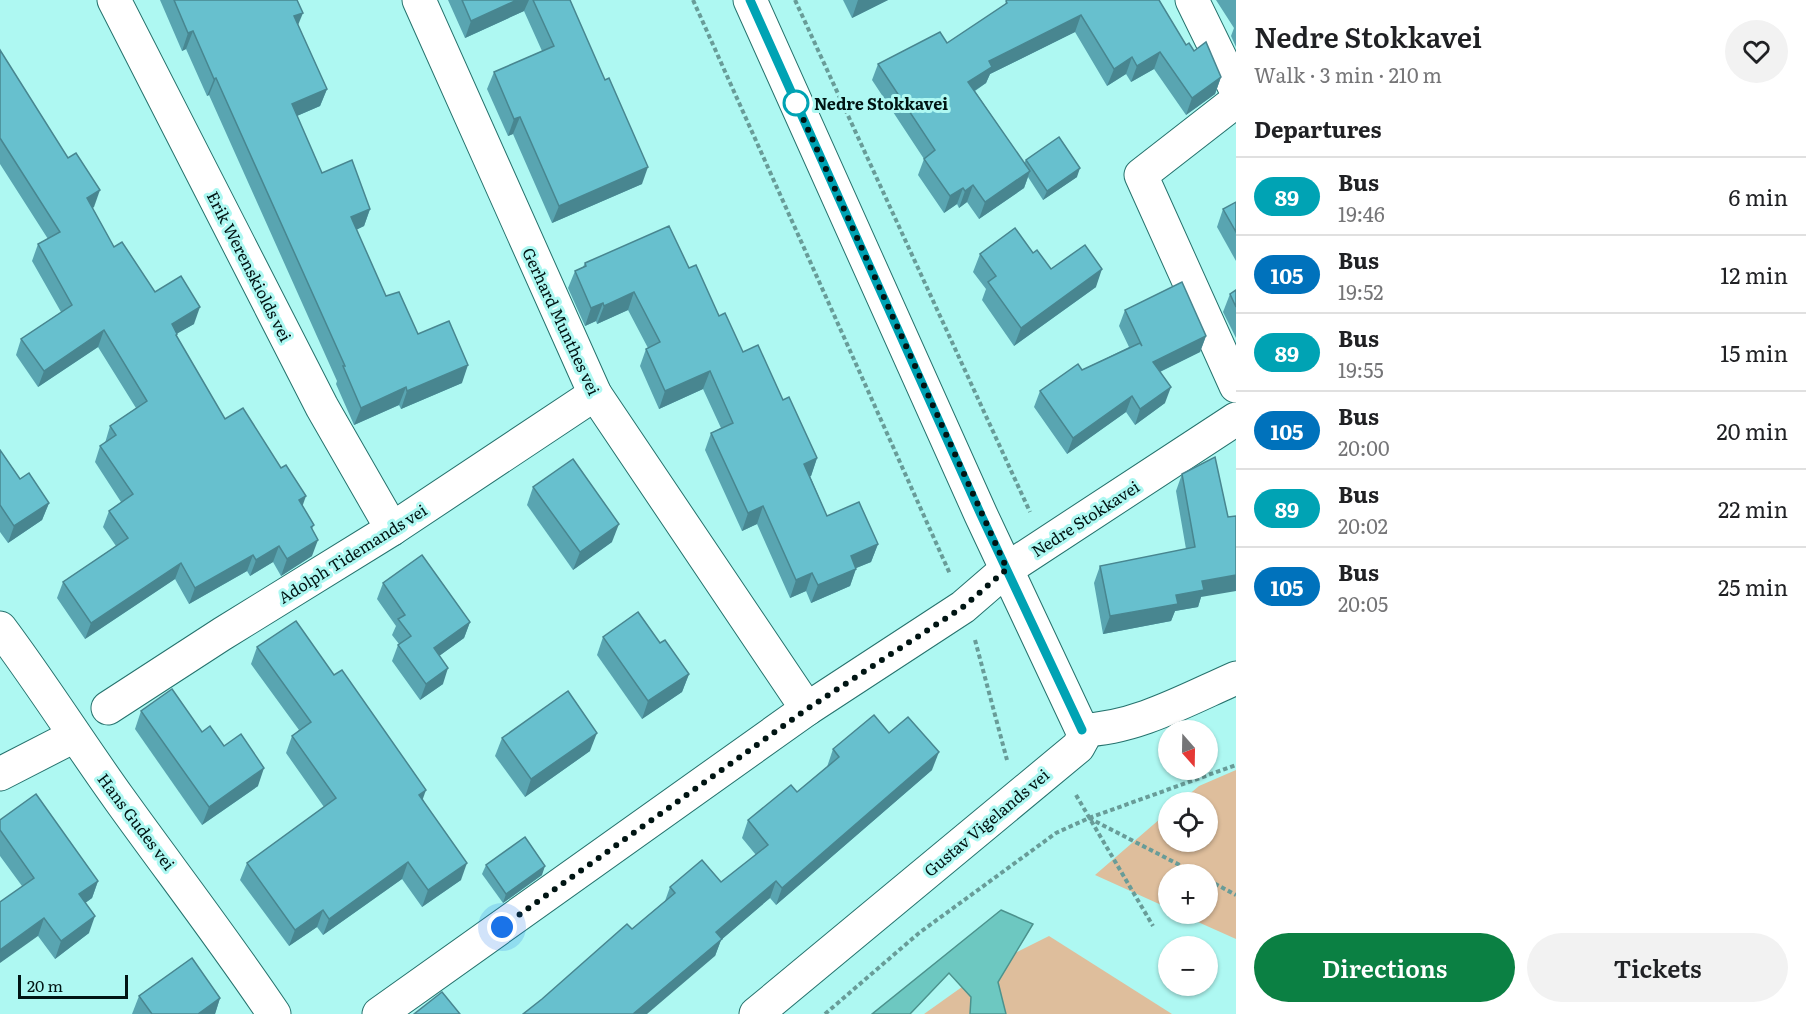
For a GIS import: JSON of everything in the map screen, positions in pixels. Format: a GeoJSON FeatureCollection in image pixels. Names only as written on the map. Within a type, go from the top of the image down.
{"type":"FeatureCollection","features":[{"type":"Feature","properties":{"kind":"street","name":"Erik Werenskiolds vei"},"geometry":{"type":"LineString","coordinates":[[114,0],[322,407],[392,529]]}},
{"type":"Feature","properties":{"kind":"street","name":"Gerhard Munthes vei"},"geometry":{"type":"LineString","coordinates":[[419,0],[595,394],[807,709]]}},
{"type":"Feature","properties":{"kind":"street"},"geometry":{"type":"LineString","coordinates":[[750,0],[1082,730],[1100,730],[1137,719],[1236,678]]}},
{"type":"Feature","properties":{"kind":"street"},"geometry":{"type":"LineString","coordinates":[[1192,0],[1236,90]]}},
{"type":"Feature","properties":{"kind":"street"},"geometry":{"type":"LineString","coordinates":[[1236,101],[1142,175],[1236,386]]}},
{"type":"Feature","properties":{"kind":"street","name":"Adolph Tidemands vei"},"geometry":{"type":"LineString","coordinates":[[108,708],[222,634],[392,529],[595,394]]}},
{"type":"Feature","properties":{"kind":"street","name":"Nedre Stokkavei"},"geometry":{"type":"LineString","coordinates":[[379,1014],[807,709],[963,607],[1007,569],[1236,419]]}},
{"type":"Feature","properties":{"kind":"street","name":"Hans Gudes vei"},"geometry":{"type":"LineString","coordinates":[[0,628],[39,681],[74,736],[194,898],[274,1014]]}},
{"type":"Feature","properties":{"kind":"street","name":"Gustav Vigelands vei"},"geometry":{"type":"LineString","coordinates":[[756,1014],[1078,747],[1083,738],[1082,730]]}},
{"type":"Feature","properties":{"kind":"street"},"geometry":{"type":"LineString","coordinates":[[0,774],[74,736]]}},
{"type":"Feature","properties":{"kind":"path"},"geometry":{"type":"LineString","coordinates":[[693,0],[963,607],[972,629],[1009,769]]}},
{"type":"Feature","properties":{"kind":"path"},"geometry":{"type":"LineString","coordinates":[[795,0],[1045,545]]}},
{"type":"Feature","properties":{"kind":"path"},"geometry":{"type":"LineString","coordinates":[[1056,763],[1154,926]]}},
{"type":"Feature","properties":{"kind":"path"},"geometry":{"type":"LineString","coordinates":[[825,1014],[919,933],[991,878],[1056,833],[1089,818],[1236,765]]}},
{"type":"Feature","properties":{"kind":"path"},"geometry":{"type":"LineString","coordinates":[[1089,818],[1178,864]]}},
{"type":"Feature","properties":{"kind":"path"},"geometry":{"type":"LineString","coordinates":[[1218,885],[1236,895]]}},
{"type":"Feature","properties":{"kind":"shaded area"},"geometry":{"type":"Polygon","coordinates":[[[1236,770],[1236,939],[1202,924],[1218,924],[1218,864],[1158,864],[1158,903],[1095,875],[1158,821],[1158,852],[1218,852],[1218,792],[1192,792],[1199,786],[1218,780],[1218,778],[1236,770]]]}},
{"type":"Feature","properties":{"kind":"shaded area"},"geometry":{"type":"Polygon","coordinates":[[[1049,936],[1172,1014],[924,1014],[997,962],[1049,936]]]}},
{"type":"Feature","properties":{"kind":"water"},"geometry":{"type":"Polygon","coordinates":[[[1001,910],[1033,924],[998,982],[1006,1014],[970,1014],[971,997],[949,973],[910,1014],[872,1014],[1001,910]]]}},
{"type":"Feature","properties":{"kind":"building"},"geometry":{"type":"Polygon","coordinates":[[[174,0],[297,0],[303,13],[294,16],[327,89],[292,104],[322,173],[352,160],[370,209],[351,217],[386,296],[399,292],[418,334],[449,321],[468,365],[407,391],[406,387],[361,408],[343,366],[345,366],[216,78],[214,79],[193,31],[188,33],[174,0]]]}},
{"type":"Feature","properties":{"kind":"building"},"geometry":{"type":"Polygon","coordinates":[[[462,0],[517,0],[471,21],[462,0]]]}},
{"type":"Feature","properties":{"kind":"building"},"geometry":{"type":"Polygon","coordinates":[[[533,0],[570,0],[605,80],[609,78],[648,167],[559,206],[520,117],[514,119],[494,72],[554,46],[533,0]]]}},
{"type":"Feature","properties":{"kind":"building"},"geometry":{"type":"Polygon","coordinates":[[[1007,0],[1159,0],[1186,45],[1189,43],[1194,51],[1206,42],[1221,77],[1192,98],[1160,52],[1137,66],[1132,57],[1114,69],[1081,15],[989,61],[992,67],[968,82],[1030,171],[985,202],[973,185],[965,191],[963,188],[950,196],[924,159],[935,150],[878,64],[940,32],[947,43],[1007,3],[1007,0]]]}},
{"type":"Feature","properties":{"kind":"building"},"geometry":{"type":"Polygon","coordinates":[[[0,50],[68,158],[76,153],[100,190],[87,198],[114,247],[122,242],[155,292],[181,276],[200,307],[172,324],[176,335],[225,419],[243,408],[281,468],[286,465],[306,496],[299,500],[314,525],[311,527],[318,540],[287,559],[279,546],[256,560],[253,555],[195,588],[181,563],[91,623],[63,582],[128,538],[109,511],[133,494],[100,446],[116,435],[110,426],[147,401],[104,330],[44,371],[21,339],[72,305],[38,244],[60,232],[0,138],[0,50]]]}},
{"type":"Feature","properties":{"kind":"building"},"geometry":{"type":"Polygon","coordinates":[[[1059,137],[1080,168],[1047,191],[1026,160],[1059,137]]]}},
{"type":"Feature","properties":{"kind":"building"},"geometry":{"type":"Polygon","coordinates":[[[1236,202],[1236,232],[1223,209],[1236,202]]]}},
{"type":"Feature","properties":{"kind":"building"},"geometry":{"type":"Polygon","coordinates":[[[669,226],[689,268],[696,265],[719,316],[725,313],[743,352],[758,345],[783,400],[789,397],[817,458],[804,464],[827,516],[859,502],[878,544],[851,556],[856,569],[818,585],[812,573],[796,580],[763,506],[748,513],[711,433],[733,423],[710,371],[665,391],[646,349],[660,342],[634,292],[604,306],[603,303],[591,308],[575,271],[586,266],[585,263],[669,226]]]}},
{"type":"Feature","properties":{"kind":"building"},"geometry":{"type":"Polygon","coordinates":[[[1015,228],[1033,253],[1037,250],[1051,269],[1085,245],[1102,269],[1021,328],[988,282],[996,276],[980,254],[1015,228]]]}},
{"type":"Feature","properties":{"kind":"building"},"geometry":{"type":"Polygon","coordinates":[[[1182,282],[1206,336],[1153,362],[1171,387],[1140,409],[1132,396],[1073,438],[1040,391],[1078,364],[1082,370],[1140,343],[1142,346],[1125,310],[1182,282]]]}},
{"type":"Feature","properties":{"kind":"building"},"geometry":{"type":"Polygon","coordinates":[[[1236,290],[1236,307],[1230,294],[1236,290]]]}},
{"type":"Feature","properties":{"kind":"building"},"geometry":{"type":"Polygon","coordinates":[[[0,450],[20,479],[29,473],[49,503],[14,526],[0,505],[0,450]]]}},
{"type":"Feature","properties":{"kind":"building"},"geometry":{"type":"Polygon","coordinates":[[[1215,457],[1228,517],[1236,516],[1236,575],[1202,581],[1204,590],[1176,595],[1178,604],[1110,616],[1100,566],[1195,547],[1182,474],[1215,457]]]}},
{"type":"Feature","properties":{"kind":"building"},"geometry":{"type":"Polygon","coordinates":[[[573,459],[619,524],[580,552],[533,487],[573,459]]]}},
{"type":"Feature","properties":{"kind":"building"},"geometry":{"type":"Polygon","coordinates":[[[422,555],[470,622],[434,648],[448,668],[426,684],[398,645],[411,636],[398,619],[405,615],[383,583],[422,555]]]}},
{"type":"Feature","properties":{"kind":"building"},"geometry":{"type":"Polygon","coordinates":[[[638,612],[660,643],[665,640],[689,674],[648,701],[603,637],[638,612]]]}},
{"type":"Feature","properties":{"kind":"building"},"geometry":{"type":"Polygon","coordinates":[[[296,621],[334,675],[342,670],[426,790],[419,795],[467,863],[428,890],[408,862],[329,919],[323,910],[295,930],[247,863],[336,798],[292,736],[311,722],[257,647],[296,621]]]}},
{"type":"Feature","properties":{"kind":"building"},"geometry":{"type":"Polygon","coordinates":[[[172,689],[202,732],[210,726],[224,746],[241,734],[264,768],[209,807],[141,711],[172,689]]]}},
{"type":"Feature","properties":{"kind":"building"},"geometry":{"type":"Polygon","coordinates":[[[568,691],[597,733],[531,779],[502,738],[568,691]]]}},
{"type":"Feature","properties":{"kind":"building"},"geometry":{"type":"Polygon","coordinates":[[[874,715],[889,733],[908,717],[939,752],[782,888],[776,881],[716,932],[722,939],[633,1014],[523,1014],[627,924],[632,929],[675,893],[670,887],[702,860],[721,882],[768,845],[748,820],[791,785],[797,792],[839,757],[833,749],[874,715]]]}},
{"type":"Feature","properties":{"kind":"building"},"geometry":{"type":"Polygon","coordinates":[[[36,794],[98,881],[79,894],[95,916],[61,941],[44,918],[0,950],[0,902],[34,878],[0,830],[0,820],[36,794]]]}},
{"type":"Feature","properties":{"kind":"building"},"geometry":{"type":"Polygon","coordinates":[[[525,837],[545,866],[506,894],[486,865],[525,837]]]}},
{"type":"Feature","properties":{"kind":"building"},"geometry":{"type":"Polygon","coordinates":[[[192,958],[220,998],[198,1014],[152,1014],[139,996],[192,958]]]}},
{"type":"Feature","properties":{"kind":"building"},"geometry":{"type":"Polygon","coordinates":[[[442,992],[460,1014],[414,1014],[442,992]]]}},
{"type":"Feature","properties":{"kind":"bus line","name":"89"},"geometry":{"type":"LineString","coordinates":[[750,0],[981,515],[1082,730]]}},
{"type":"Feature","properties":{"kind":"place","name":"Nedre Stokkavei"},"geometry":{"type":"Point","coordinates":[796,103]}},
{"type":"Feature","properties":{"kind":"route"},"geometry":{"type":"LineString","coordinates":[[502,927],[807,709],[963,607],[1007,569],[796,103]]}}]}
